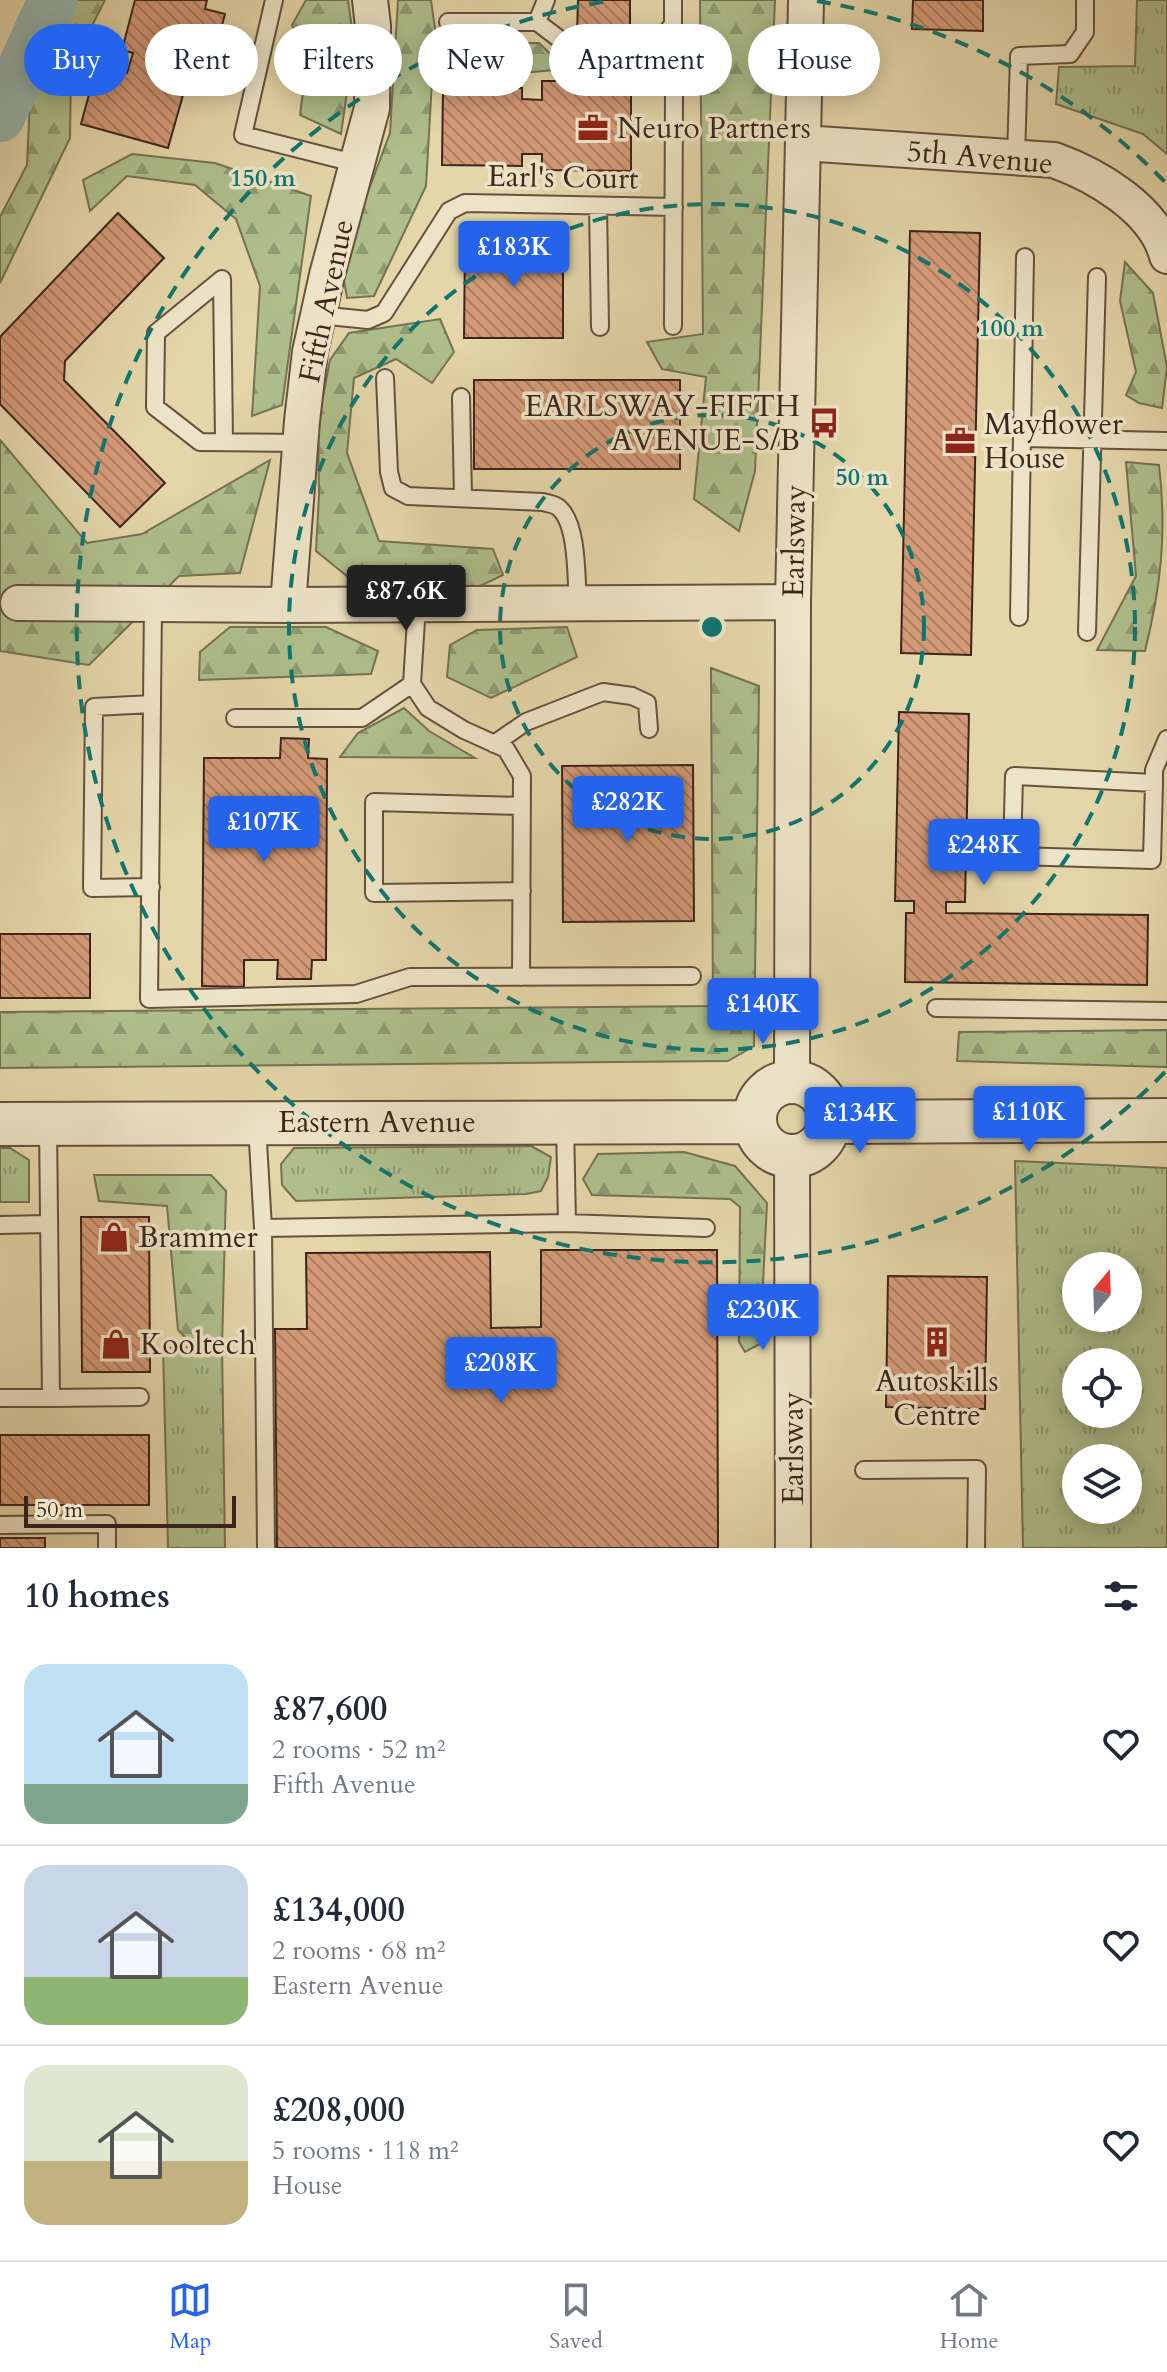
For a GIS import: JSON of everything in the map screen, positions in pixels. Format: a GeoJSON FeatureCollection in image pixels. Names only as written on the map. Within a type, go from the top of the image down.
{"type":"FeatureCollection","features":[{"type":"Feature","properties":{"kind":"street","name":"Fifth Avenue"},"geometry":{"type":"LineString","coordinates":[[288,605],[310,352],[372,108],[373,26],[370,0]]}},
{"type":"Feature","properties":{"kind":"street","name":"Earlsway"},"geometry":{"type":"LineString","coordinates":[[792,1082],[793,602],[806,0]]}},
{"type":"Feature","properties":{"kind":"street","name":"5th Avenue"},"geometry":{"type":"LineString","coordinates":[[803,143],[1054,160],[1085,171],[1114,190],[1144,216],[1167,256]]}},
{"type":"Feature","properties":{"kind":"street"},"geometry":{"type":"LineString","coordinates":[[18,603],[793,602]]}},
{"type":"Feature","properties":{"kind":"street"},"geometry":{"type":"LineString","coordinates":[[792,1082],[815,1090],[823,1098],[830,1122],[822,1142],[803,1155],[792,1156],[771,1150],[763,1142],[755,1122],[761,1098],[769,1089],[792,1082]]}},
{"type":"Feature","properties":{"kind":"street"},"geometry":{"type":"LineString","coordinates":[[830,1122],[1167,1120]]}},
{"type":"Feature","properties":{"kind":"street","name":"Eastern Avenue"},"geometry":{"type":"LineString","coordinates":[[0,1124],[755,1122]]}},
{"type":"Feature","properties":{"kind":"street","name":"Earlsway"},"geometry":{"type":"LineString","coordinates":[[792,1156],[793,1548]]}},
{"type":"Feature","properties":{"kind":"lane"},"geometry":{"type":"LineString","coordinates":[[274,0],[243,135],[358,164]]}},
{"type":"Feature","properties":{"kind":"lane"},"geometry":{"type":"LineString","coordinates":[[537,22],[546,0]]}},
{"type":"Feature","properties":{"kind":"lane"},"geometry":{"type":"LineString","coordinates":[[448,22],[537,22],[583,57],[649,57],[673,24],[673,0]]}},
{"type":"Feature","properties":{"kind":"lane"},"geometry":{"type":"LineString","coordinates":[[1016,158],[1019,56],[1070,54],[1085,32],[1085,0]]}},
{"type":"Feature","properties":{"kind":"lane"},"geometry":{"type":"LineString","coordinates":[[673,326],[674,96]]}},
{"type":"Feature","properties":{"kind":"lane","name":"Earl's Court"},"geometry":{"type":"LineString","coordinates":[[318,315],[368,320],[384,313],[449,211],[465,203],[674,207]]}},
{"type":"Feature","properties":{"kind":"lane"},"geometry":{"type":"LineString","coordinates":[[598,206],[600,327]]}},
{"type":"Feature","properties":{"kind":"lane"},"geometry":{"type":"LineString","coordinates":[[1019,617],[1025,257]]}},
{"type":"Feature","properties":{"kind":"lane"},"geometry":{"type":"LineString","coordinates":[[1087,632],[1097,277]]}},
{"type":"Feature","properties":{"kind":"lane"},"geometry":{"type":"LineString","coordinates":[[224,442],[222,279],[156,333],[155,407],[200,442],[300,443]]}},
{"type":"Feature","properties":{"kind":"lane"},"geometry":{"type":"LineString","coordinates":[[385,378],[389,472],[393,488],[408,496],[543,502],[558,506],[572,532],[578,603]]}},
{"type":"Feature","properties":{"kind":"lane"},"geometry":{"type":"LineString","coordinates":[[461,397],[463,498]]}},
{"type":"Feature","properties":{"kind":"lane"},"geometry":{"type":"LineString","coordinates":[[1023,438],[1167,441]]}},
{"type":"Feature","properties":{"kind":"lane"},"geometry":{"type":"LineString","coordinates":[[153,604],[149,999],[356,994],[410,977],[692,976]]}},
{"type":"Feature","properties":{"kind":"lane"},"geometry":{"type":"LineString","coordinates":[[417,604],[412,684],[428,708],[464,730],[506,749],[522,776],[521,977]]}},
{"type":"Feature","properties":{"kind":"lane"},"geometry":{"type":"LineString","coordinates":[[235,718],[362,718],[412,684]]}},
{"type":"Feature","properties":{"kind":"lane"},"geometry":{"type":"LineString","coordinates":[[494,744],[526,722],[603,692],[632,696],[647,703],[649,729]]}},
{"type":"Feature","properties":{"kind":"lane"},"geometry":{"type":"LineString","coordinates":[[151,887],[92,888],[94,707],[152,704]]}},
{"type":"Feature","properties":{"kind":"lane"},"geometry":{"type":"LineString","coordinates":[[1154,783],[1014,776],[1012,856],[1152,860],[1160,830],[1154,770],[1167,739]]}},
{"type":"Feature","properties":{"kind":"lane"},"geometry":{"type":"LineString","coordinates":[[522,806],[374,802],[374,893],[522,891]]}},
{"type":"Feature","properties":{"kind":"lane"},"geometry":{"type":"LineString","coordinates":[[936,1008],[1167,1011]]}},
{"type":"Feature","properties":{"kind":"lane"},"geometry":{"type":"LineString","coordinates":[[257,1122],[263,1228],[266,1548]]}},
{"type":"Feature","properties":{"kind":"lane"},"geometry":{"type":"LineString","coordinates":[[565,1122],[567,1223]]}},
{"type":"Feature","properties":{"kind":"lane"},"geometry":{"type":"LineString","coordinates":[[48,1124],[51,1398]]}},
{"type":"Feature","properties":{"kind":"lane"},"geometry":{"type":"LineString","coordinates":[[263,1228],[567,1223],[706,1228]]}},
{"type":"Feature","properties":{"kind":"lane"},"geometry":{"type":"LineString","coordinates":[[0,1225],[49,1224]]}},
{"type":"Feature","properties":{"kind":"lane"},"geometry":{"type":"LineString","coordinates":[[0,1398],[140,1397]]}},
{"type":"Feature","properties":{"kind":"lane"},"geometry":{"type":"LineString","coordinates":[[864,1470],[977,1469],[976,1548]]}},
{"type":"Feature","properties":{"kind":"lane"},"geometry":{"type":"LineString","coordinates":[[0,1525],[107,1524],[107,1548]]}},
{"type":"Feature","properties":{"kind":"green space"},"geometry":{"type":"Polygon","coordinates":[[[69,0],[105,0],[93,24],[60,24],[69,0]]]}},
{"type":"Feature","properties":{"kind":"green space"},"geometry":{"type":"Polygon","coordinates":[[[306,0],[348,0],[351,24],[293,24],[306,0]]]}},
{"type":"Feature","properties":{"kind":"green space"},"geometry":{"type":"Polygon","coordinates":[[[398,0],[431,0],[434,24],[418,24],[418,96],[431,96],[426,186],[374,296],[347,298],[341,264],[390,133],[392,96],[402,96],[402,24],[397,24],[398,0]]]}},
{"type":"Feature","properties":{"kind":"green space"},"geometry":{"type":"Polygon","coordinates":[[[700,0],[775,0],[774,24],[748,24],[748,96],[771,96],[755,471],[739,531],[694,499],[706,377],[662,369],[647,342],[703,334],[701,96],[732,96],[732,24],[700,24],[700,0]]]}},
{"type":"Feature","properties":{"kind":"green space"},"geometry":{"type":"Polygon","coordinates":[[[1137,0],[1167,0],[1167,154],[1143,134],[1056,104],[1059,67],[1135,66],[1137,0]]]}},
{"type":"Feature","properties":{"kind":"green space"},"geometry":{"type":"Polygon","coordinates":[[[533,43],[539,43],[549,53],[549,71],[533,72],[533,43]]]}},
{"type":"Feature","properties":{"kind":"green space"},"geometry":{"type":"Polygon","coordinates":[[[32,96],[71,96],[70,138],[0,283],[0,217],[27,165],[32,96]]]}},
{"type":"Feature","properties":{"kind":"green space"},"geometry":{"type":"Polygon","coordinates":[[[302,96],[346,96],[341,134],[300,115],[302,96]]]}},
{"type":"Feature","properties":{"kind":"green space"},"geometry":{"type":"Polygon","coordinates":[[[132,154],[215,163],[311,196],[282,405],[252,416],[260,286],[236,219],[195,185],[127,176],[90,211],[83,180],[132,154]]]}},
{"type":"Feature","properties":{"kind":"green space"},"geometry":{"type":"Polygon","coordinates":[[[1125,262],[1153,293],[1167,367],[1162,408],[1139,403],[1126,395],[1136,372],[1120,301],[1125,262]]]}},
{"type":"Feature","properties":{"kind":"green space"},"geometry":{"type":"Polygon","coordinates":[[[440,319],[454,352],[432,383],[396,359],[354,378],[347,453],[379,541],[493,549],[503,575],[476,588],[358,585],[316,551],[318,424],[330,360],[349,333],[440,319]]]}},
{"type":"Feature","properties":{"kind":"green space"},"geometry":{"type":"Polygon","coordinates":[[[0,440],[87,543],[142,534],[270,460],[240,573],[179,576],[89,665],[0,651],[0,440]]]}},
{"type":"Feature","properties":{"kind":"green space"},"geometry":{"type":"Polygon","coordinates":[[[1126,462],[1159,465],[1162,537],[1159,582],[1145,651],[1097,650],[1136,576],[1126,462]]]}},
{"type":"Feature","properties":{"kind":"green space"},"geometry":{"type":"Polygon","coordinates":[[[230,627],[326,627],[378,651],[371,674],[199,680],[200,652],[230,627]]]}},
{"type":"Feature","properties":{"kind":"green space"},"geometry":{"type":"Polygon","coordinates":[[[567,627],[577,657],[491,698],[447,677],[450,645],[477,630],[567,627]]]}},
{"type":"Feature","properties":{"kind":"green space"},"geometry":{"type":"Polygon","coordinates":[[[711,668],[759,686],[754,1046],[728,1061],[0,1068],[0,1012],[713,1006],[711,668]]]}},
{"type":"Feature","properties":{"kind":"green space"},"geometry":{"type":"Polygon","coordinates":[[[404,708],[429,731],[475,758],[340,757],[358,733],[404,708]]]}},
{"type":"Feature","properties":{"kind":"green space"},"geometry":{"type":"Polygon","coordinates":[[[1167,1030],[1167,1067],[957,1061],[959,1032],[1167,1030]]]}},
{"type":"Feature","properties":{"kind":"green space"},"geometry":{"type":"Polygon","coordinates":[[[531,1146],[551,1157],[548,1177],[541,1191],[526,1194],[296,1201],[282,1185],[281,1164],[294,1148],[531,1146]]]}},
{"type":"Feature","properties":{"kind":"green space"},"geometry":{"type":"Polygon","coordinates":[[[0,1148],[10,1148],[29,1160],[29,1202],[0,1202],[0,1148]]]}},
{"type":"Feature","properties":{"kind":"green space"},"geometry":{"type":"Polygon","coordinates":[[[684,1152],[735,1166],[767,1203],[760,1344],[745,1352],[739,1342],[740,1207],[730,1199],[592,1195],[583,1179],[598,1154],[684,1152]]]}},
{"type":"Feature","properties":{"kind":"green space"},"geometry":{"type":"Polygon","coordinates":[[[1015,1161],[1167,1168],[1167,1548],[1023,1548],[1015,1161]]]}},
{"type":"Feature","properties":{"kind":"green space"},"geometry":{"type":"Polygon","coordinates":[[[94,1175],[211,1175],[226,1191],[222,1346],[198,1351],[178,1330],[167,1206],[99,1201],[94,1175]]]}},
{"type":"Feature","properties":{"kind":"green space"},"geometry":{"type":"Polygon","coordinates":[[[222,1346],[225,1548],[168,1548],[163,1348],[222,1346]]]}},
{"type":"Feature","properties":{"kind":"building"},"geometry":{"type":"Polygon","coordinates":[[[135,0],[207,0],[205,9],[225,14],[222,24],[145,24],[145,96],[183,96],[168,148],[81,124],[89,96],[129,96],[129,66],[133,53],[129,52],[129,24],[135,0]]]}},
{"type":"Feature","properties":{"kind":"building"},"geometry":{"type":"Polygon","coordinates":[[[578,0],[630,0],[630,24],[577,24],[578,0]]]}},
{"type":"Feature","properties":{"kind":"building"},"geometry":{"type":"Polygon","coordinates":[[[913,0],[983,0],[983,31],[912,29],[913,0]]]}},
{"type":"Feature","properties":{"kind":"building"},"geometry":{"type":"Polygon","coordinates":[[[542,81],[549,81],[549,96],[631,96],[631,171],[542,170],[542,154],[522,154],[522,166],[442,165],[443,96],[522,96],[522,99],[542,100],[542,81]]]}},
{"type":"Feature","properties":{"kind":"building"},"geometry":{"type":"Polygon","coordinates":[[[118,213],[164,258],[65,361],[64,380],[165,483],[120,527],[0,404],[0,337],[118,213]]]}},
{"type":"Feature","properties":{"kind":"building"},"geometry":{"type":"Polygon","coordinates":[[[910,231],[980,233],[971,655],[901,653],[910,231]]]}},
{"type":"Feature","properties":{"kind":"building"},"geometry":{"type":"Polygon","coordinates":[[[465,239],[563,239],[563,338],[464,338],[465,239]]]}},
{"type":"Feature","properties":{"kind":"building"},"geometry":{"type":"Polygon","coordinates":[[[474,380],[680,380],[680,469],[474,469],[474,380]]]}},
{"type":"Feature","properties":{"kind":"building"},"geometry":{"type":"Polygon","coordinates":[[[899,712],[969,714],[965,902],[946,902],[946,913],[1148,915],[1147,985],[905,982],[906,913],[914,913],[914,901],[895,901],[899,712]]]}},
{"type":"Feature","properties":{"kind":"building"},"geometry":{"type":"Polygon","coordinates":[[[281,738],[309,739],[308,758],[327,759],[326,960],[312,960],[311,979],[277,979],[278,960],[244,960],[244,987],[202,986],[204,758],[280,758],[281,738]]]}},
{"type":"Feature","properties":{"kind":"building"},"geometry":{"type":"Polygon","coordinates":[[[693,765],[694,921],[563,922],[562,766],[693,765]]]}},
{"type":"Feature","properties":{"kind":"building"},"geometry":{"type":"Polygon","coordinates":[[[0,934],[90,934],[90,998],[0,998],[0,934]]]}},
{"type":"Feature","properties":{"kind":"building"},"geometry":{"type":"Polygon","coordinates":[[[81,1217],[149,1217],[150,1372],[82,1372],[81,1217]]]}},
{"type":"Feature","properties":{"kind":"building"},"geometry":{"type":"Polygon","coordinates":[[[541,1250],[717,1250],[718,1548],[277,1548],[275,1329],[307,1329],[306,1253],[490,1252],[491,1328],[541,1327],[541,1250]]]}},
{"type":"Feature","properties":{"kind":"building","name":"Autoskills Centre"},"geometry":{"type":"Polygon","coordinates":[[[888,1276],[987,1277],[985,1409],[886,1407],[888,1276]]]}},
{"type":"Feature","properties":{"kind":"building"},"geometry":{"type":"Polygon","coordinates":[[[0,1435],[149,1435],[149,1505],[0,1505],[0,1435]]]}},
{"type":"Feature","properties":{"kind":"building"},"geometry":{"type":"Polygon","coordinates":[[[0,1538],[45,1538],[45,1548],[0,1548],[0,1538]]]}},
{"type":"Feature","properties":{"kind":"waterway"},"geometry":{"type":"LineString","coordinates":[[0,117],[53,0]]}},
{"type":"Feature","properties":{"kind":"place","name":"Neuro Partners"},"geometry":{"type":"Point","coordinates":[593,128]}},
{"type":"Feature","properties":{"kind":"place","name":"EARLSWAY-FIFTH AVENUE-S/B"},"geometry":{"type":"Point","coordinates":[824,423]}},
{"type":"Feature","properties":{"kind":"place","name":"Mayflower House"},"geometry":{"type":"Point","coordinates":[960,441]}},
{"type":"Feature","properties":{"kind":"place","name":"Brammer"},"geometry":{"type":"Point","coordinates":[114,1237]}},
{"type":"Feature","properties":{"kind":"place","name":"Autoskills Centre"},"geometry":{"type":"Point","coordinates":[937,1342]}},
{"type":"Feature","properties":{"kind":"place","name":"Kooltech"},"geometry":{"type":"Point","coordinates":[116,1344]}}]}
